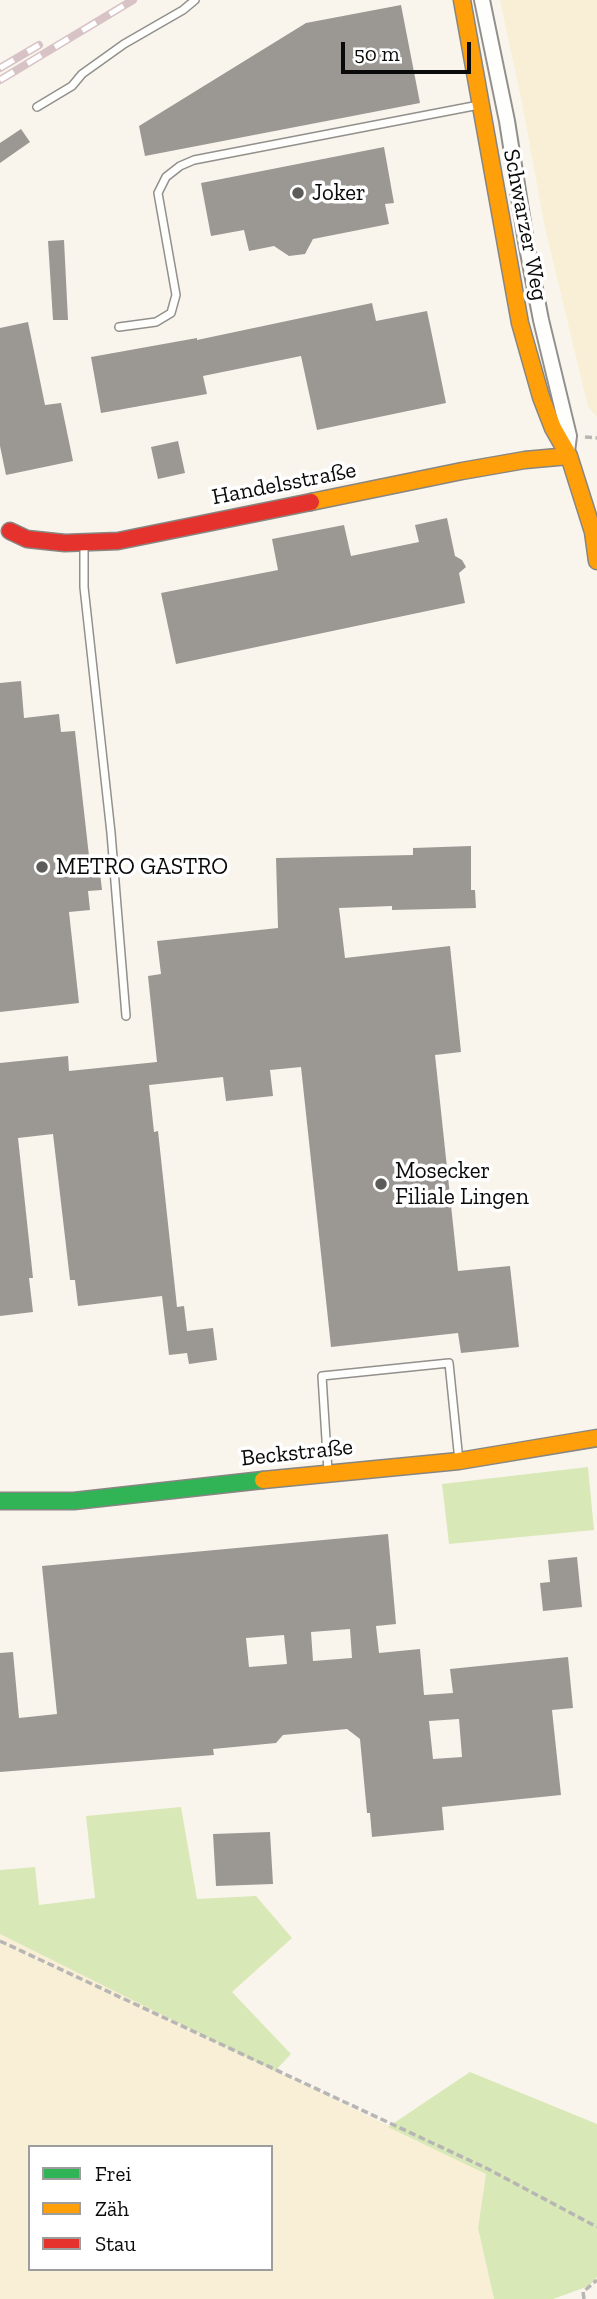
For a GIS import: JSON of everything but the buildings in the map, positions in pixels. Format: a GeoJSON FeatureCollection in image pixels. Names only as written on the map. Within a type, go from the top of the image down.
{"type":"FeatureCollection","features":[{"type":"Feature","properties":{"kind":"street","name":"Schwarzer Weg"},"geometry":{"type":"LineString","coordinates":[[461,0],[520,323],[541,397],[553,428],[568,454],[593,532],[597,561]]}},
{"type":"Feature","properties":{"kind":"street","name":"Schwarzer Weg"},"geometry":{"type":"LineString","coordinates":[[482,0],[507,121],[541,320],[569,436],[568,454]]}},
{"type":"Feature","properties":{"kind":"street","name":"Handelsstraße"},"geometry":{"type":"LineString","coordinates":[[10,531],[27,539],[65,543],[118,541],[462,471],[568,454]]}},
{"type":"Feature","properties":{"kind":"street","name":"Beckstraße"},"geometry":{"type":"LineString","coordinates":[[0,1501],[74,1501],[459,1461],[597,1438]]}},
{"type":"Feature","properties":{"kind":"lane"},"geometry":{"type":"LineString","coordinates":[[37,107],[72,86],[82,74],[124,44],[183,10],[195,0]]}},
{"type":"Feature","properties":{"kind":"lane"},"geometry":{"type":"LineString","coordinates":[[119,327],[156,322],[171,313],[176,295],[158,193],[166,177],[180,166],[194,160],[480,105]]}},
{"type":"Feature","properties":{"kind":"lane"},"geometry":{"type":"LineString","coordinates":[[84,542],[84,587],[111,833],[126,1016]]}},
{"type":"Feature","properties":{"kind":"lane"},"geometry":{"type":"LineString","coordinates":[[328,1473],[322,1376],[449,1363],[459,1461]]}},
{"type":"Feature","properties":{"kind":"path"},"geometry":{"type":"LineString","coordinates":[[0,1941],[488,2169],[597,2227]]}},
{"type":"Feature","properties":{"kind":"path"},"geometry":{"type":"LineString","coordinates":[[584,2299],[583,2292],[597,2280]]}},
{"type":"Feature","properties":{"kind":"shaded area"},"geometry":{"type":"Polygon","coordinates":[[[500,0],[597,0],[597,417],[588,407],[545,228],[500,0]]]}},
{"type":"Feature","properties":{"kind":"shaded area"},"geometry":{"type":"Polygon","coordinates":[[[0,1934],[486,2174],[478,2228],[494,2299],[0,2299],[0,1934]]]}},
{"type":"Feature","properties":{"kind":"green space"},"geometry":{"type":"Polygon","coordinates":[[[588,1467],[594,1530],[449,1544],[442,1484],[588,1467]]]}},
{"type":"Feature","properties":{"kind":"green space"},"geometry":{"type":"Polygon","coordinates":[[[181,1807],[197,1899],[256,1896],[292,1938],[232,1992],[291,2054],[275,2071],[0,1934],[0,1870],[35,1867],[39,1905],[95,1898],[86,1816],[181,1807]]]}},
{"type":"Feature","properties":{"kind":"green space"},"geometry":{"type":"Polygon","coordinates":[[[470,2072],[597,2124],[597,2277],[589,2286],[553,2299],[494,2299],[478,2228],[486,2174],[388,2127],[470,2072]]]}},
{"type":"Feature","properties":{"kind":"railway"},"geometry":{"type":"LineString","coordinates":[[0,80],[133,0]]}},
{"type":"Feature","properties":{"kind":"railway"},"geometry":{"type":"LineString","coordinates":[[0,68],[39,45]]}},
{"type":"Feature","properties":{"kind":"traffic: fast"},"geometry":{"type":"LineString","coordinates":[[0,1501],[74,1501],[263,1480]]}},
{"type":"Feature","properties":{"kind":"traffic: slow"},"geometry":{"type":"LineString","coordinates":[[462,0],[520,323],[541,397],[553,428],[569,456],[593,532],[597,561]]}},
{"type":"Feature","properties":{"kind":"traffic: slow"},"geometry":{"type":"LineString","coordinates":[[311,502],[462,471],[525,460],[569,456]]}},
{"type":"Feature","properties":{"kind":"traffic: slow"},"geometry":{"type":"LineString","coordinates":[[263,1480],[459,1461],[597,1438]]}},
{"type":"Feature","properties":{"kind":"traffic: jam"},"geometry":{"type":"LineString","coordinates":[[10,531],[27,539],[65,543],[118,541],[311,502]]}},
{"type":"Feature","properties":{"kind":"place","name":"Joker"},"geometry":{"type":"Point","coordinates":[298,193]}},
{"type":"Feature","properties":{"kind":"place","name":"METRO GASTRO"},"geometry":{"type":"Point","coordinates":[42,867]}},
{"type":"Feature","properties":{"kind":"place","name":"Mosecker Filiale Lingen"},"geometry":{"type":"Point","coordinates":[381,1184]}}]}
